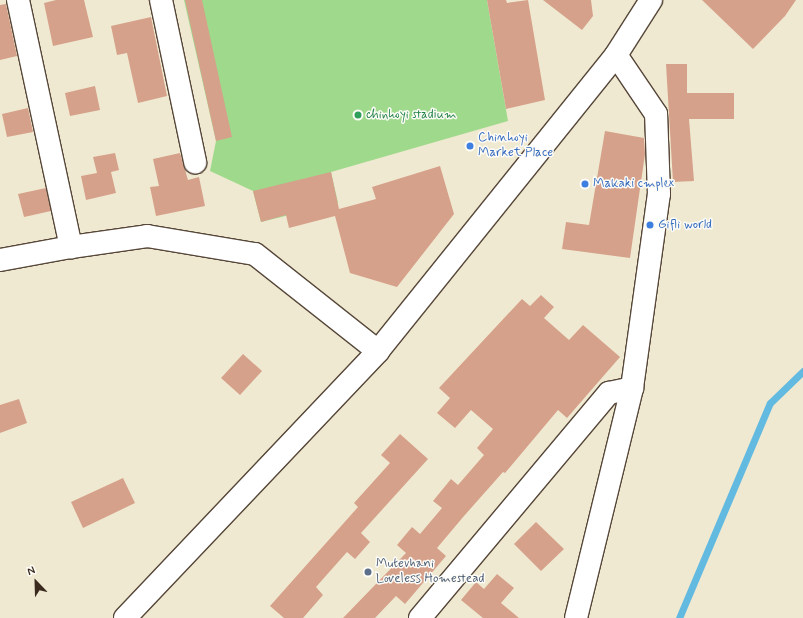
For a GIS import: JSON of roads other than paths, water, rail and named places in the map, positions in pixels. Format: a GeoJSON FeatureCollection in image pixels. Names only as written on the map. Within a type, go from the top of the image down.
{"type":"FeatureCollection","features":[{"type":"Feature","properties":{"kind":"street"},"geometry":{"type":"LineString","coordinates":[[18,0],[71,246]]}},
{"type":"Feature","properties":{"kind":"street"},"geometry":{"type":"LineString","coordinates":[[161,0],[195,162]]}},
{"type":"Feature","properties":{"kind":"street"},"geometry":{"type":"LineString","coordinates":[[125,618],[378,351],[616,55],[651,0]]}},
{"type":"Feature","properties":{"kind":"street"},"geometry":{"type":"LineString","coordinates":[[576,618],[632,388],[659,194],[656,114],[616,55]]}},
{"type":"Feature","properties":{"kind":"street"},"geometry":{"type":"LineString","coordinates":[[0,260],[71,246],[147,236],[255,254],[378,351]]}},
{"type":"Feature","properties":{"kind":"street"},"geometry":{"type":"LineString","coordinates":[[420,618],[609,393],[632,388]]}},
{"type":"Feature","properties":{"kind":"waterway"},"geometry":{"type":"LineString","coordinates":[[679,618],[770,403],[803,371]]}},
{"type":"Feature","properties":{"kind":"place","name":"chinhoyi stadium"},"geometry":{"type":"Point","coordinates":[358,115]}},
{"type":"Feature","properties":{"kind":"place","name":"Chinhoyi Market Place"},"geometry":{"type":"Point","coordinates":[470,146]}},
{"type":"Feature","properties":{"kind":"place","name":"Makaki cmplex"},"geometry":{"type":"Point","coordinates":[585,184]}},
{"type":"Feature","properties":{"kind":"place","name":"Gifli world"},"geometry":{"type":"Point","coordinates":[650,225]}},
{"type":"Feature","properties":{"kind":"place","name":"Mutevhani Loveless Homestead"},"geometry":{"type":"Point","coordinates":[368,572]}}]}
